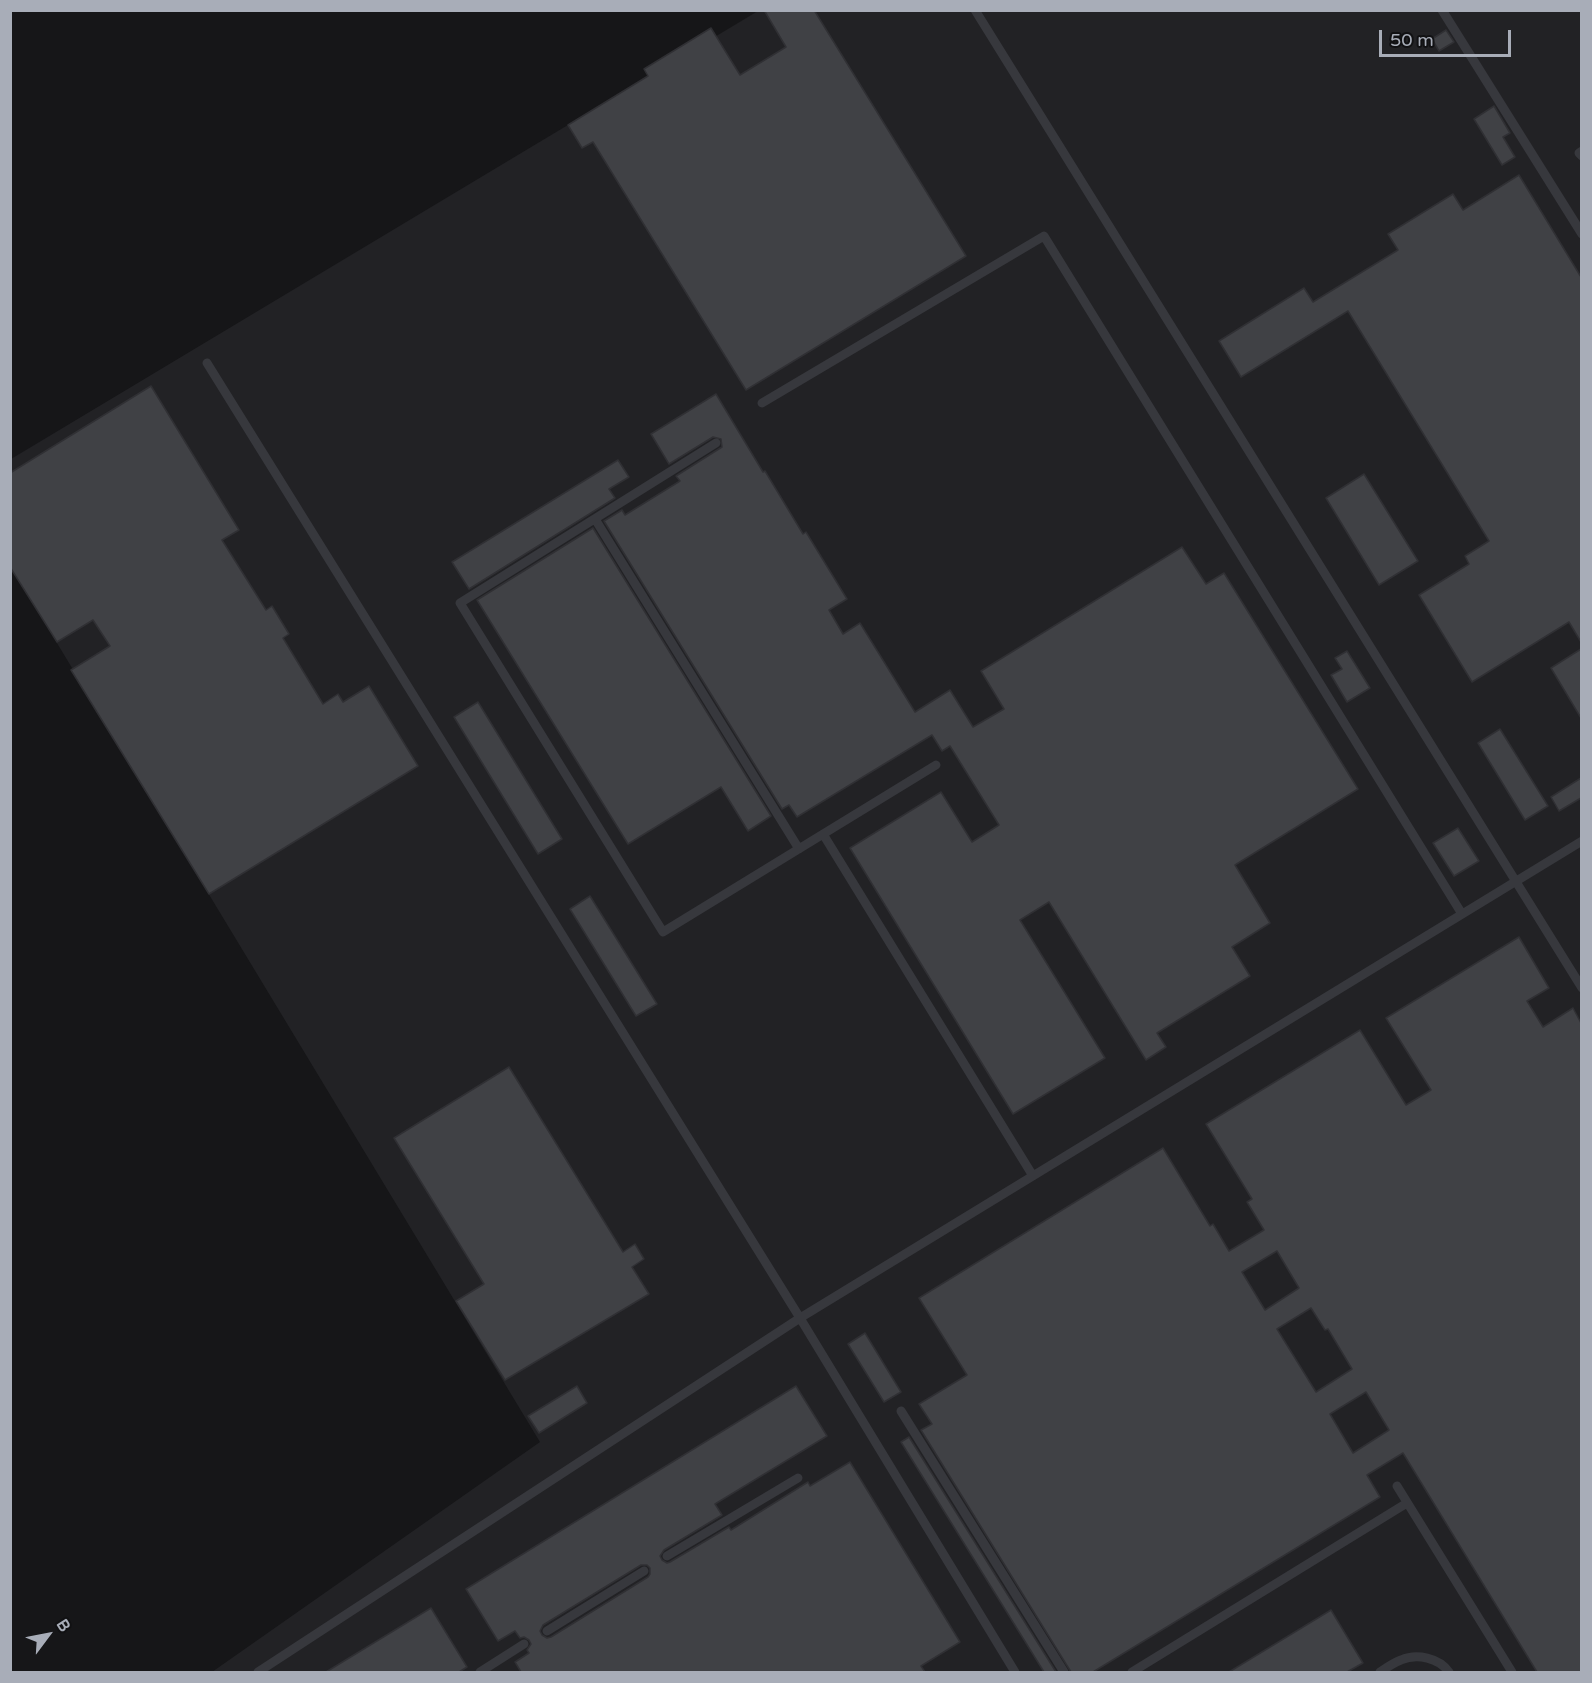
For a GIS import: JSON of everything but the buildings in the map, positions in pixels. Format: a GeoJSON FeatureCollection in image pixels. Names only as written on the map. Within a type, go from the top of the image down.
{"type":"FeatureCollection","features":[{"type":"Feature","properties":{"kind":"lane"},"geometry":{"type":"LineString","coordinates":[[975,10],[1581,988]]}},
{"type":"Feature","properties":{"kind":"lane"},"geometry":{"type":"LineString","coordinates":[[1442,10],[1581,234]]}},
{"type":"Feature","properties":{"kind":"lane"},"geometry":{"type":"LineString","coordinates":[[762,403],[1044,236],[1462,914]]}},
{"type":"Feature","properties":{"kind":"lane"},"geometry":{"type":"LineString","coordinates":[[207,363],[800,1318],[1015,1672]]}},
{"type":"Feature","properties":{"kind":"lane"},"geometry":{"type":"LineString","coordinates":[[716,443],[460,603],[663,933],[936,765]]}},
{"type":"Feature","properties":{"kind":"lane"},"geometry":{"type":"LineString","coordinates":[[595,519],[799,849]]}},
{"type":"Feature","properties":{"kind":"lane"},"geometry":{"type":"LineString","coordinates":[[823,834],[1033,1176]]}},
{"type":"Feature","properties":{"kind":"lane"},"geometry":{"type":"LineString","coordinates":[[258,1672],[800,1318],[1581,841]]}},
{"type":"Feature","properties":{"kind":"lane"},"geometry":{"type":"LineString","coordinates":[[901,1411],[1064,1672]]}},
{"type":"Feature","properties":{"kind":"lane"},"geometry":{"type":"LineString","coordinates":[[667,1556],[798,1478]]}},
{"type":"Feature","properties":{"kind":"lane"},"geometry":{"type":"LineString","coordinates":[[1397,1486],[1512,1672]]}},
{"type":"Feature","properties":{"kind":"lane"},"geometry":{"type":"LineString","coordinates":[[1132,1672],[1407,1503]]}},
{"type":"Feature","properties":{"kind":"lane"},"geometry":{"type":"LineString","coordinates":[[547,1631],[644,1571]]}},
{"type":"Feature","properties":{"kind":"lane"},"geometry":{"type":"LineString","coordinates":[[480,1672],[524,1644]]}},
{"type":"Feature","properties":{"kind":"lane"},"geometry":{"type":"LineString","coordinates":[[1380,1672],[1402,1659],[1428,1657],[1445,1666],[1449,1672]]}},
{"type":"Feature","properties":{"kind":"shaded area"},"geometry":{"type":"Polygon","coordinates":[[[758,11],[1581,11],[1581,1672],[212,1672],[540,1442],[11,567],[11,459],[758,11]]]}}]}
